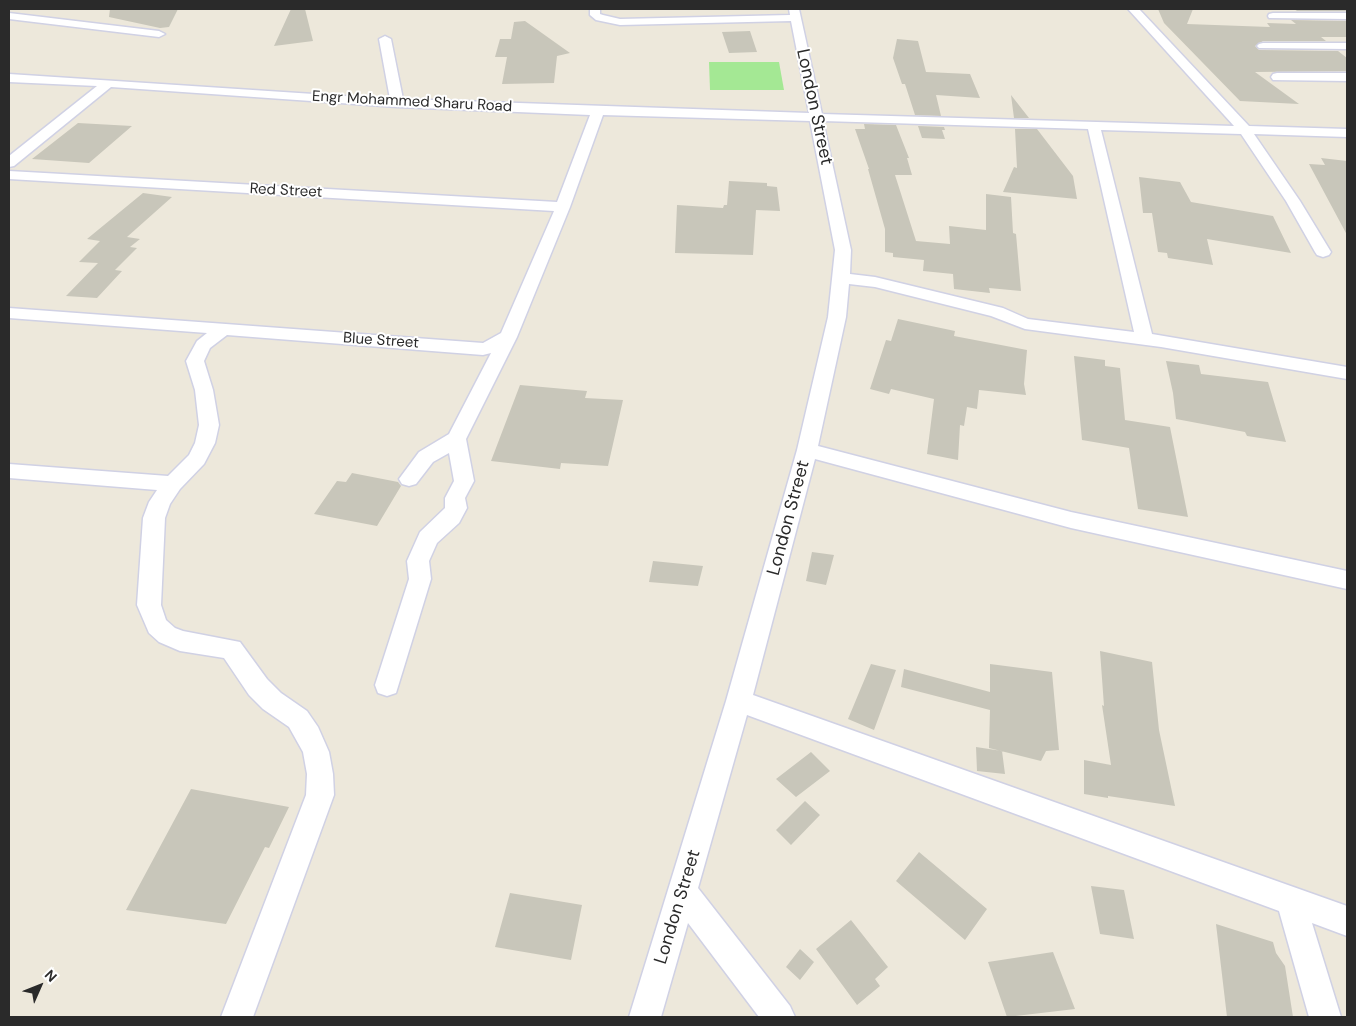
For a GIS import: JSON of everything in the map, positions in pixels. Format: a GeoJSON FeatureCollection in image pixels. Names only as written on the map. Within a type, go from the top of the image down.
{"type":"FeatureCollection","features":[{"type":"Feature","properties":{"kind":"street"},"geometry":{"type":"LineString","coordinates":[[595,9],[595,15],[600,18],[620,22],[794,13]]}},
{"type":"Feature","properties":{"kind":"street"},"geometry":{"type":"LineString","coordinates":[[1133,9],[1245,130],[1293,201],[1323,252]]}},
{"type":"Feature","properties":{"kind":"street","name":"London Street"},"geometry":{"type":"LineString","coordinates":[[644,1017],[739,701],[807,450],[837,317],[842,278],[843,250],[794,13]]}},
{"type":"Feature","properties":{"kind":"street"},"geometry":{"type":"LineString","coordinates":[[9,16],[159,34]]}},
{"type":"Feature","properties":{"kind":"street"},"geometry":{"type":"LineString","coordinates":[[1273,16],[1347,16]]}},
{"type":"Feature","properties":{"kind":"street"},"geometry":{"type":"LineString","coordinates":[[385,39],[397,103]]}},
{"type":"Feature","properties":{"kind":"street"},"geometry":{"type":"LineString","coordinates":[[1263,46],[1347,46]]}},
{"type":"Feature","properties":{"kind":"street"},"geometry":{"type":"LineString","coordinates":[[1277,77],[1347,77]]}},
{"type":"Feature","properties":{"kind":"street","name":"Engr Mohammed Sharu Road"},"geometry":{"type":"LineString","coordinates":[[9,78],[108,82],[397,103],[598,111],[1347,133]]}},
{"type":"Feature","properties":{"kind":"street"},"geometry":{"type":"LineString","coordinates":[[9,163],[108,82]]}},
{"type":"Feature","properties":{"kind":"street"},"geometry":{"type":"LineString","coordinates":[[409,479],[426,456],[456,439],[508,336],[563,207],[598,111]]}},
{"type":"Feature","properties":{"kind":"street"},"geometry":{"type":"LineString","coordinates":[[1094,126],[1144,339]]}},
{"type":"Feature","properties":{"kind":"street","name":"Red Street"},"geometry":{"type":"LineString","coordinates":[[9,175],[563,207]]}},
{"type":"Feature","properties":{"kind":"street"},"geometry":{"type":"LineString","coordinates":[[842,278],[875,282],[997,312],[1025,324],[1144,339],[1347,373]]}},
{"type":"Feature","properties":{"kind":"street","name":"Blue Street"},"geometry":{"type":"LineString","coordinates":[[9,313],[483,349],[492,347],[508,336]]}},
{"type":"Feature","properties":{"kind":"street"},"geometry":{"type":"LineString","coordinates":[[223,329],[203,345],[198,353],[196,361],[204,390],[209,425],[205,443],[197,459],[173,484],[160,502],[154,518],[149,605],[156,626],[167,635],[180,641],[231,649],[258,688],[272,701],[298,719],[309,735],[316,752],[320,774],[320,795],[236,1017]]}},
{"type":"Feature","properties":{"kind":"street"},"geometry":{"type":"LineString","coordinates":[[387,685],[420,579],[418,561],[428,538],[451,517],[456,508],[455,498],[464,481],[456,439]]}},
{"type":"Feature","properties":{"kind":"street"},"geometry":{"type":"LineString","coordinates":[[807,450],[1071,520],[1347,580]]}},
{"type":"Feature","properties":{"kind":"street"},"geometry":{"type":"LineString","coordinates":[[9,471],[173,484]]}},
{"type":"Feature","properties":{"kind":"street"},"geometry":{"type":"LineString","coordinates":[[739,701],[1347,921]]}},
{"type":"Feature","properties":{"kind":"street"},"geometry":{"type":"LineString","coordinates":[[682,892],[779,1017]]}},
{"type":"Feature","properties":{"kind":"street"},"geometry":{"type":"LineString","coordinates":[[1291,901],[1324,1017]]}},
{"type":"Feature","properties":{"kind":"green space"},"geometry":{"type":"Polygon","coordinates":[[[709,62],[779,62],[784,90],[710,90],[709,62]]]}},
{"type":"Feature","properties":{"kind":"building"},"geometry":{"type":"Polygon","coordinates":[[[110,9],[178,9],[169,27],[160,28],[109,17],[110,9]]]}},
{"type":"Feature","properties":{"kind":"building"},"geometry":{"type":"Polygon","coordinates":[[[291,9],[305,9],[313,41],[274,46],[291,9]]]}},
{"type":"Feature","properties":{"kind":"building"},"geometry":{"type":"Polygon","coordinates":[[[1158,9],[1193,9],[1187,24],[1270,27],[1267,23],[1296,24],[1291,20],[1347,21],[1347,37],[1321,37],[1326,41],[1263,41],[1255,46],[1259,50],[1338,51],[1347,58],[1347,71],[1255,72],[1299,104],[1240,101],[1164,23],[1158,9]]]}},
{"type":"Feature","properties":{"kind":"building"},"geometry":{"type":"Polygon","coordinates":[[[1294,9],[1347,9],[1347,11],[1297,11],[1294,9]]]}},
{"type":"Feature","properties":{"kind":"building"},"geometry":{"type":"Polygon","coordinates":[[[525,21],[570,53],[557,56],[554,83],[502,84],[507,57],[495,57],[500,39],[511,39],[514,22],[525,21]]]}},
{"type":"Feature","properties":{"kind":"building"},"geometry":{"type":"Polygon","coordinates":[[[750,31],[757,52],[729,53],[722,32],[750,31]]]}},
{"type":"Feature","properties":{"kind":"building"},"geometry":{"type":"Polygon","coordinates":[[[897,39],[918,41],[926,72],[970,74],[980,98],[936,95],[941,116],[915,115],[905,84],[902,84],[893,58],[897,39]]]}},
{"type":"Feature","properties":{"kind":"building"},"geometry":{"type":"Polygon","coordinates":[[[1011,95],[1029,118],[1014,118],[1011,95]]]}},
{"type":"Feature","properties":{"kind":"building"},"geometry":{"type":"Polygon","coordinates":[[[78,123],[132,126],[89,163],[32,159],[78,123]]]}},
{"type":"Feature","properties":{"kind":"building"},"geometry":{"type":"Polygon","coordinates":[[[864,124],[896,125],[909,158],[907,158],[912,175],[895,175],[916,241],[950,244],[949,226],[986,230],[986,194],[1011,197],[1013,233],[1016,234],[1021,291],[989,288],[990,293],[954,289],[953,274],[923,271],[924,260],[893,257],[893,253],[885,252],[885,229],[869,169],[855,129],[865,129],[864,124]]]}},
{"type":"Feature","properties":{"kind":"building"},"geometry":{"type":"Polygon","coordinates":[[[918,126],[944,127],[945,130],[942,130],[945,139],[922,138],[918,126]]]}},
{"type":"Feature","properties":{"kind":"building"},"geometry":{"type":"Polygon","coordinates":[[[1015,129],[1037,129],[1073,176],[1077,199],[1003,192],[1014,167],[1017,168],[1015,129]]]}},
{"type":"Feature","properties":{"kind":"building"},"geometry":{"type":"Polygon","coordinates":[[[1321,158],[1347,161],[1347,235],[1309,164],[1325,165],[1321,158]]]}},
{"type":"Feature","properties":{"kind":"building"},"geometry":{"type":"Polygon","coordinates":[[[1139,177],[1180,182],[1191,202],[1273,216],[1291,253],[1207,239],[1213,265],[1168,258],[1167,253],[1158,252],[1152,213],[1143,213],[1139,177]]]}},
{"type":"Feature","properties":{"kind":"building"},"geometry":{"type":"Polygon","coordinates":[[[729,181],[767,183],[767,186],[777,187],[780,211],[756,210],[753,255],[675,253],[677,205],[723,208],[724,205],[727,205],[729,181]]]}},
{"type":"Feature","properties":{"kind":"building"},"geometry":{"type":"Polygon","coordinates":[[[143,193],[172,197],[127,237],[140,239],[130,247],[137,248],[115,270],[122,271],[97,298],[66,296],[98,263],[79,262],[100,241],[87,239],[143,193]]]}},
{"type":"Feature","properties":{"kind":"building"},"geometry":{"type":"Polygon","coordinates":[[[898,319],[955,331],[954,336],[1027,350],[1024,384],[1026,395],[979,390],[977,409],[967,407],[964,426],[960,425],[958,460],[927,454],[934,399],[891,389],[889,394],[870,389],[886,340],[891,341],[898,319]]]}},
{"type":"Feature","properties":{"kind":"building"},"geometry":{"type":"Polygon","coordinates":[[[1074,356],[1105,360],[1105,366],[1120,368],[1125,420],[1170,427],[1188,517],[1138,509],[1129,448],[1082,440],[1074,356]]]}},
{"type":"Feature","properties":{"kind":"building"},"geometry":{"type":"Polygon","coordinates":[[[1166,361],[1199,365],[1201,374],[1268,382],[1286,442],[1247,436],[1245,432],[1176,419],[1166,361]]]}},
{"type":"Feature","properties":{"kind":"building"},"geometry":{"type":"Polygon","coordinates":[[[520,385],[587,391],[585,398],[623,400],[608,466],[561,463],[560,469],[491,461],[520,385]]]}},
{"type":"Feature","properties":{"kind":"building"},"geometry":{"type":"Polygon","coordinates":[[[352,473],[398,482],[401,486],[377,526],[314,514],[337,481],[346,482],[352,473]]]}},
{"type":"Feature","properties":{"kind":"building"},"geometry":{"type":"Polygon","coordinates":[[[812,552],[834,555],[826,585],[806,581],[812,552]]]}},
{"type":"Feature","properties":{"kind":"building"},"geometry":{"type":"Polygon","coordinates":[[[653,561],[703,566],[698,586],[649,582],[653,561]]]}},
{"type":"Feature","properties":{"kind":"building"},"geometry":{"type":"Polygon","coordinates":[[[1100,651],[1152,662],[1159,730],[1175,806],[1084,794],[1084,760],[1111,765],[1102,705],[1104,706],[1100,651]]]}},
{"type":"Feature","properties":{"kind":"building"},"geometry":{"type":"Polygon","coordinates":[[[871,664],[896,670],[874,730],[848,719],[871,664]]]}},
{"type":"Feature","properties":{"kind":"building"},"geometry":{"type":"Polygon","coordinates":[[[990,664],[1052,672],[1059,750],[1046,751],[1041,761],[989,748],[990,710],[901,687],[904,669],[990,692],[990,664]]]}},
{"type":"Feature","properties":{"kind":"building"},"geometry":{"type":"Polygon","coordinates":[[[976,747],[1002,751],[1005,774],[977,771],[976,747]]]}},
{"type":"Feature","properties":{"kind":"building"},"geometry":{"type":"Polygon","coordinates":[[[811,752],[830,771],[796,797],[776,779],[811,752]]]}},
{"type":"Feature","properties":{"kind":"building"},"geometry":{"type":"Polygon","coordinates":[[[191,789],[289,807],[269,848],[265,847],[226,924],[126,910],[191,789]]]}},
{"type":"Feature","properties":{"kind":"building"},"geometry":{"type":"Polygon","coordinates":[[[805,801],[820,815],[791,845],[776,830],[805,801]]]}},
{"type":"Feature","properties":{"kind":"building"},"geometry":{"type":"Polygon","coordinates":[[[919,852],[987,909],[965,940],[896,881],[919,852]]]}},
{"type":"Feature","properties":{"kind":"building"},"geometry":{"type":"Polygon","coordinates":[[[1091,886],[1124,890],[1134,939],[1100,934],[1091,886]]]}},
{"type":"Feature","properties":{"kind":"building"},"geometry":{"type":"Polygon","coordinates":[[[510,893],[582,905],[571,960],[495,947],[510,893]]]}},
{"type":"Feature","properties":{"kind":"building"},"geometry":{"type":"Polygon","coordinates":[[[851,920],[888,967],[875,979],[880,986],[857,1005],[816,949],[851,920]]]}},
{"type":"Feature","properties":{"kind":"building"},"geometry":{"type":"Polygon","coordinates":[[[1216,924],[1273,942],[1276,953],[1285,966],[1293,1017],[1227,1017],[1216,924]]]}},
{"type":"Feature","properties":{"kind":"building"},"geometry":{"type":"Polygon","coordinates":[[[800,949],[814,962],[800,980],[786,967],[800,949]]]}},
{"type":"Feature","properties":{"kind":"building"},"geometry":{"type":"Polygon","coordinates":[[[1053,952],[1075,1009],[1007,1017],[988,962],[1053,952]]]}}]}
